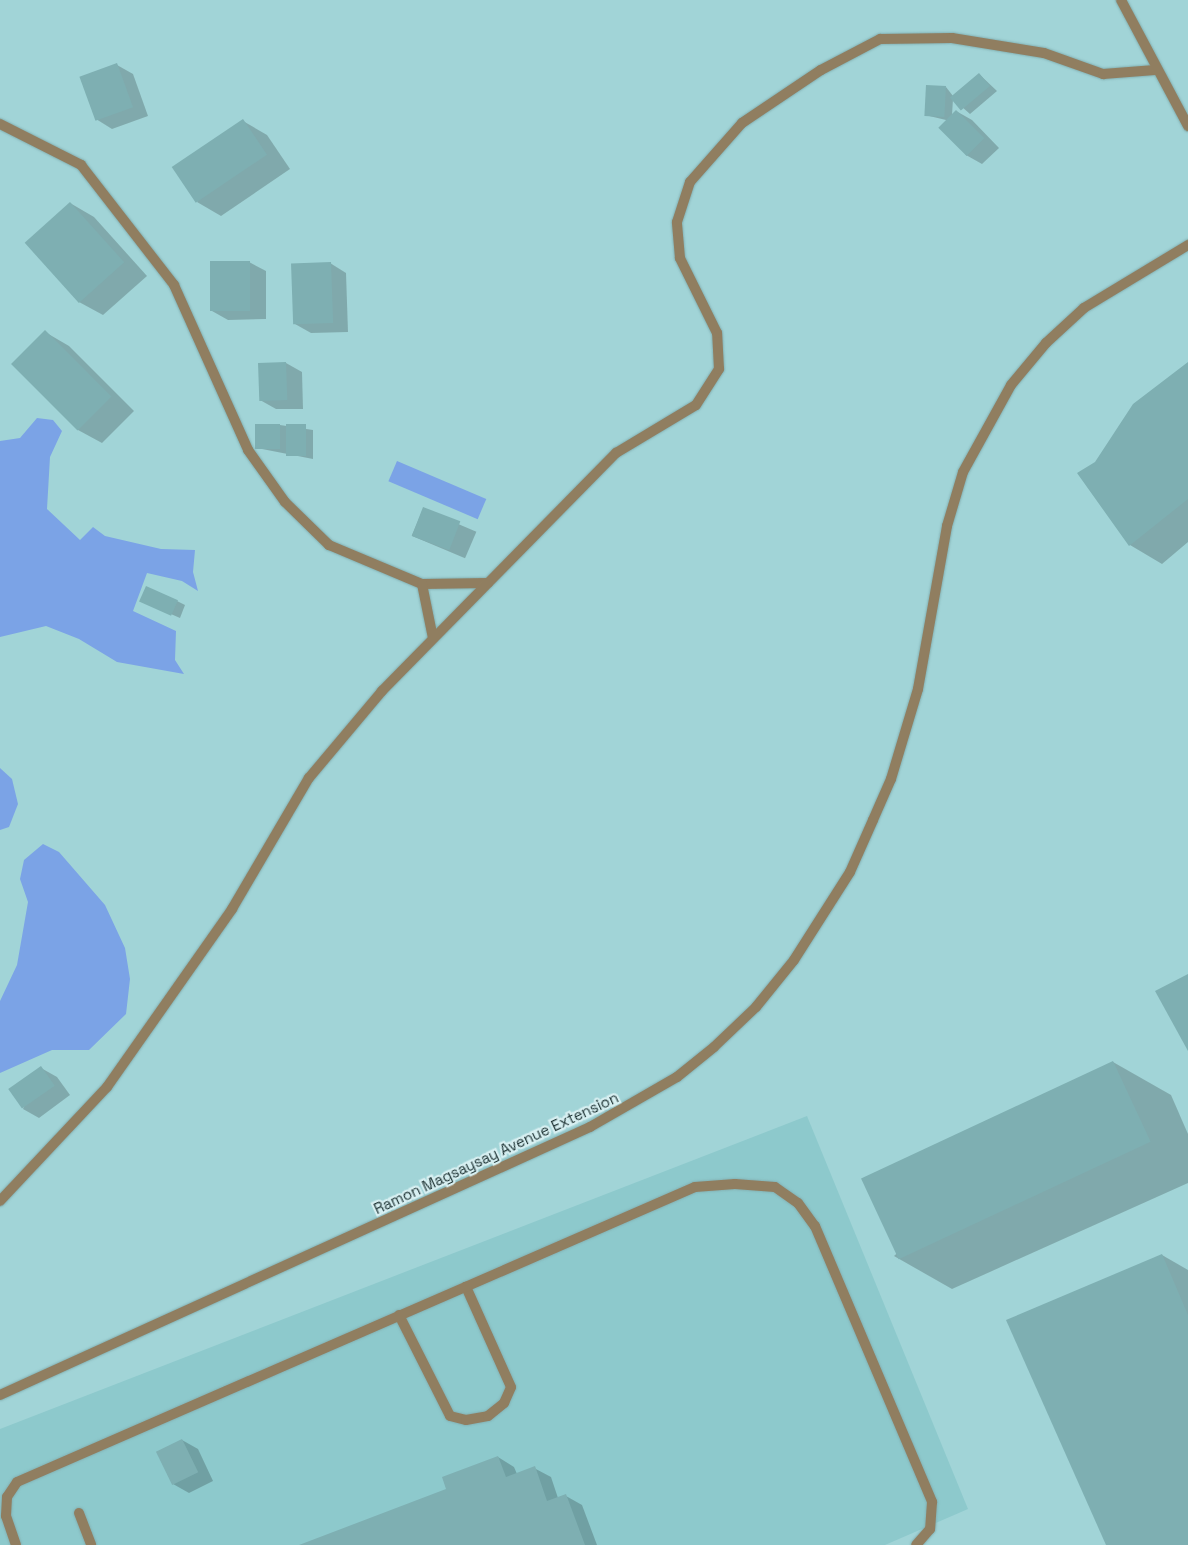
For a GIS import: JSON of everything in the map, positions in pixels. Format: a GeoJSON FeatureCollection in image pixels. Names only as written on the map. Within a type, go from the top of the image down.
{"type":"FeatureCollection","features":[{"type":"Feature","properties":{"kind":"street"},"geometry":{"type":"LineString","coordinates":[[1121,0],[1155,70],[1188,126]]}},
{"type":"Feature","properties":{"kind":"street"},"geometry":{"type":"LineString","coordinates":[[0,1201],[107,1087],[232,909],[309,778],[433,638],[616,453],[696,405],[719,369],[718,333],[680,258],[677,222],[690,182],[742,123],[821,70],[880,39],[952,38],[1044,53],[1103,74],[1155,70]]}},
{"type":"Feature","properties":{"kind":"street"},"geometry":{"type":"LineString","coordinates":[[0,124],[81,165],[174,285],[248,450],[286,502],[329,544],[422,584],[488,583]]}},
{"type":"Feature","properties":{"kind":"street","name":"Ramon Magsaysay Avenue Extension"},"geometry":{"type":"LineString","coordinates":[[0,1395],[590,1127],[677,1076],[721,1041],[756,1007],[819,924],[873,820],[891,779],[918,689],[946,526],[963,472],[1011,385],[1046,343],[1084,308],[1188,244]]}},
{"type":"Feature","properties":{"kind":"street"},"geometry":{"type":"LineString","coordinates":[[422,584],[433,638]]}},
{"type":"Feature","properties":{"kind":"street"},"geometry":{"type":"LineString","coordinates":[[16,1545],[6,1516],[8,1497],[17,1482],[695,1187],[775,1187],[798,1203],[815,1226],[932,1502],[930,1530],[916,1545]]}},
{"type":"Feature","properties":{"kind":"street"},"geometry":{"type":"LineString","coordinates":[[399,1315],[450,1416],[466,1420],[488,1416],[504,1403],[511,1387],[466,1288]]}},
{"type":"Feature","properties":{"kind":"street"},"geometry":{"type":"LineString","coordinates":[[79,1514],[91,1545]]}},
{"type":"Feature","properties":{"kind":"shaded area"},"geometry":{"type":"Polygon","coordinates":[[[807,1116],[968,1509],[885,1545],[0,1545],[0,1429],[807,1116]]]}},
{"type":"Feature","properties":{"kind":"water"},"geometry":{"type":"Polygon","coordinates":[[[37,418],[53,420],[62,431],[50,457],[47,509],[80,540],[93,527],[105,536],[161,549],[195,550],[193,572],[198,591],[182,581],[147,573],[133,611],[176,631],[175,660],[184,674],[117,662],[79,639],[46,626],[0,637],[0,441],[20,438],[37,418]]]}},
{"type":"Feature","properties":{"kind":"water"},"geometry":{"type":"Polygon","coordinates":[[[397,461],[486,499],[478,519],[388,481],[397,461]]]}},
{"type":"Feature","properties":{"kind":"water"},"geometry":{"type":"Polygon","coordinates":[[[0,768],[12,779],[18,804],[9,827],[0,830],[0,768]]]}},
{"type":"Feature","properties":{"kind":"water"},"geometry":{"type":"Polygon","coordinates":[[[43,844],[59,852],[105,905],[125,948],[130,979],[126,1014],[89,1050],[52,1050],[0,1073],[0,1001],[17,965],[28,902],[20,879],[24,860],[43,844]]]}},
{"type":"Feature","properties":{"kind":"building"},"geometry":{"type":"Polygon","coordinates":[[[117,63],[133,107],[95,121],[79,77],[117,63]]]}},
{"type":"Feature","properties":{"kind":"building"},"geometry":{"type":"Polygon","coordinates":[[[979,73],[990,86],[961,110],[950,97],[979,73]]]}},
{"type":"Feature","properties":{"kind":"building"},"geometry":{"type":"Polygon","coordinates":[[[926,85],[946,86],[944,117],[924,116],[926,85]]]}},
{"type":"Feature","properties":{"kind":"building"},"geometry":{"type":"Polygon","coordinates":[[[956,110],[984,138],[967,156],[938,128],[956,110]]]}},
{"type":"Feature","properties":{"kind":"building"},"geometry":{"type":"Polygon","coordinates":[[[243,119],[267,155],[196,203],[172,167],[243,119]]]}},
{"type":"Feature","properties":{"kind":"building"},"geometry":{"type":"Polygon","coordinates":[[[70,202],[124,262],[79,303],[25,243],[70,202]]]}},
{"type":"Feature","properties":{"kind":"building"},"geometry":{"type":"Polygon","coordinates":[[[210,261],[250,261],[250,311],[210,311],[210,261]]]}},
{"type":"Feature","properties":{"kind":"building"},"geometry":{"type":"Polygon","coordinates":[[[331,262],[333,323],[293,324],[291,263],[331,262]]]}},
{"type":"Feature","properties":{"kind":"building"},"geometry":{"type":"Polygon","coordinates":[[[45,330],[111,396],[78,430],[11,364],[45,330]]]}},
{"type":"Feature","properties":{"kind":"building"},"geometry":{"type":"Polygon","coordinates":[[[286,362],[287,400],[259,401],[258,363],[286,362]]]}},
{"type":"Feature","properties":{"kind":"building"},"geometry":{"type":"Polygon","coordinates":[[[1188,362],[1188,499],[1129,546],[1077,473],[1095,462],[1133,404],[1188,362]]]}},
{"type":"Feature","properties":{"kind":"building"},"geometry":{"type":"Polygon","coordinates":[[[255,424],[280,424],[280,449],[255,449],[255,424]]]}},
{"type":"Feature","properties":{"kind":"building"},"geometry":{"type":"Polygon","coordinates":[[[286,424],[306,424],[306,456],[286,456],[286,424]]]}},
{"type":"Feature","properties":{"kind":"building"},"geometry":{"type":"Polygon","coordinates":[[[423,507],[460,521],[449,550],[412,536],[423,507]]]}},
{"type":"Feature","properties":{"kind":"building"},"geometry":{"type":"Polygon","coordinates":[[[146,586],[178,600],[171,616],[139,602],[146,586]]]}},
{"type":"Feature","properties":{"kind":"building"},"geometry":{"type":"Polygon","coordinates":[[[1188,974],[1188,1051],[1155,991],[1188,974]]]}},
{"type":"Feature","properties":{"kind":"building"},"geometry":{"type":"Polygon","coordinates":[[[1113,1061],[1151,1142],[899,1259],[861,1178],[1113,1061]]]}},
{"type":"Feature","properties":{"kind":"building"},"geometry":{"type":"Polygon","coordinates":[[[41,1066],[55,1086],[22,1109],[8,1089],[41,1066]]]}},
{"type":"Feature","properties":{"kind":"building"},"geometry":{"type":"Polygon","coordinates":[[[1162,1254],[1188,1315],[1188,1545],[1106,1545],[1006,1320],[1162,1254]]]}},
{"type":"Feature","properties":{"kind":"building"},"geometry":{"type":"Polygon","coordinates":[[[182,1439],[198,1472],[172,1485],[156,1452],[182,1439]]]}},
{"type":"Feature","properties":{"kind":"building"},"geometry":{"type":"Polygon","coordinates":[[[498,1456],[506,1477],[535,1466],[547,1501],[566,1494],[585,1545],[299,1545],[446,1489],[442,1477],[498,1456]]]}}]}
